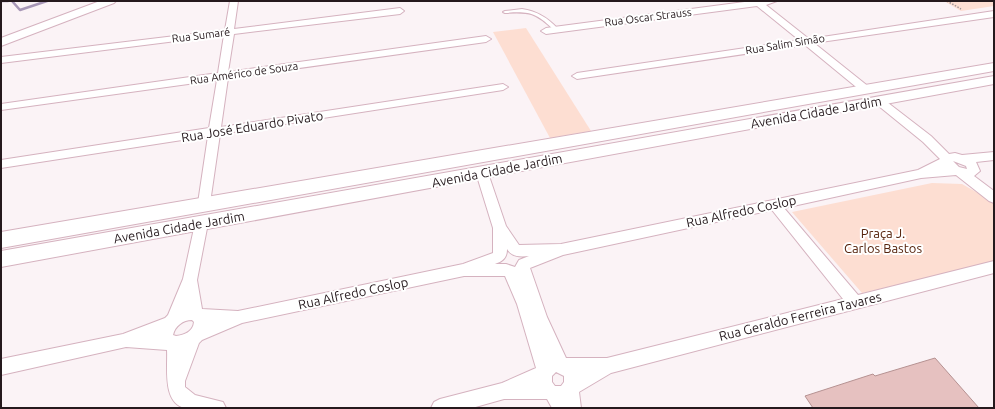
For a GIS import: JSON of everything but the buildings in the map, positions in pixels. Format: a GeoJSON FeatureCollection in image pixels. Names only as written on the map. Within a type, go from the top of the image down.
{"type":"FeatureCollection","features":[{"type":"Feature","properties":{"kind":"main road","name":"Avenida Cidade Jardim"},"geometry":{"type":"LineString","coordinates":[[1,259],[201,223],[411,176],[482,173],[642,136],[865,89],[994,67]]}},
{"type":"Feature","properties":{"kind":"main road","name":"Avenida Cidade Jardim"},"geometry":{"type":"LineString","coordinates":[[1,240],[204,203],[411,176],[642,136],[878,101],[994,80]]}},
{"type":"Feature","properties":{"kind":"street"},"geometry":{"type":"LineString","coordinates":[[204,203],[234,1]]}},
{"type":"Feature","properties":{"kind":"street","name":"Rua Oscar Strauss"},"geometry":{"type":"LineString","coordinates":[[546,30],[773,1]]}},
{"type":"Feature","properties":{"kind":"street"},"geometry":{"type":"LineString","coordinates":[[1,42],[108,2]]}},
{"type":"Feature","properties":{"kind":"street"},"geometry":{"type":"LineString","coordinates":[[757,2],[865,89]]}},
{"type":"Feature","properties":{"kind":"street","name":"Rua Sumaré"},"geometry":{"type":"LineString","coordinates":[[1,60],[400,11]]}},
{"type":"Feature","properties":{"kind":"street","name":"Rua Salim Simão"},"geometry":{"type":"LineString","coordinates":[[577,76],[994,14]]}},
{"type":"Feature","properties":{"kind":"street","name":"Rua Américo de Souza"},"geometry":{"type":"LineString","coordinates":[[1,107],[486,39]]}},
{"type":"Feature","properties":{"kind":"street","name":"Rua José Eduardo Pivato"},"geometry":{"type":"LineString","coordinates":[[1,164],[215,132],[502,86]]}},
{"type":"Feature","properties":{"kind":"street"},"geometry":{"type":"LineString","coordinates":[[878,101],[954,159],[971,163],[974,170],[994,189]]}},
{"type":"Feature","properties":{"kind":"street"},"geometry":{"type":"LineString","coordinates":[[921,174],[954,159],[994,156]]}},
{"type":"Feature","properties":{"kind":"street"},"geometry":{"type":"LineString","coordinates":[[954,159],[949,166],[994,198]]}},
{"type":"Feature","properties":{"kind":"street"},"geometry":{"type":"LineString","coordinates":[[921,174],[958,171],[969,173],[994,160]]}},
{"type":"Feature","properties":{"kind":"street"},"geometry":{"type":"LineString","coordinates":[[482,173],[500,228],[554,369]]}},
{"type":"Feature","properties":{"kind":"street","name":"Rua Alfredo Coslop"},"geometry":{"type":"LineString","coordinates":[[195,337],[242,317],[921,174]]}},
{"type":"Feature","properties":{"kind":"street"},"geometry":{"type":"LineString","coordinates":[[774,204],[854,302]]}},
{"type":"Feature","properties":{"kind":"street"},"geometry":{"type":"LineString","coordinates":[[201,223],[190,279],[173,321],[167,327],[165,337],[173,344],[176,384],[180,396],[187,401],[217,408]]}},
{"type":"Feature","properties":{"kind":"street","name":"Rua Geraldo Ferreira Tavares"},"geometry":{"type":"LineString","coordinates":[[440,408],[504,391],[554,369],[607,366],[994,267]]}},
{"type":"Feature","properties":{"kind":"street"},"geometry":{"type":"LineString","coordinates":[[176,384],[195,337],[202,325],[197,315],[190,279]]}},
{"type":"Feature","properties":{"kind":"street"},"geometry":{"type":"LineString","coordinates":[[1,367],[123,341],[173,321],[186,314],[197,315]]}},
{"type":"Feature","properties":{"kind":"street","name":"Rua Alfredo Coslop"},"geometry":{"type":"LineString","coordinates":[[197,315],[242,317]]}},
{"type":"Feature","properties":{"kind":"street"},"geometry":{"type":"LineString","coordinates":[[123,341],[173,344],[195,337]]}},
{"type":"Feature","properties":{"kind":"street","name":"Rua Geraldo Ferreira Tavares"},"geometry":{"type":"LineString","coordinates":[[504,391],[561,394],[607,366]]}},
{"type":"Feature","properties":{"kind":"street"},"geometry":{"type":"LineString","coordinates":[[554,369],[573,375],[561,394]]}},
{"type":"Feature","properties":{"kind":"street"},"geometry":{"type":"LineString","coordinates":[[554,369],[543,383],[561,394],[572,408]]}},
{"type":"Feature","properties":{"kind":"lane"},"geometry":{"type":"LineString","coordinates":[[506,12],[533,12],[542,15],[556,29]]}},
{"type":"Feature","properties":{"kind":"path"},"geometry":{"type":"LineString","coordinates":[[947,1],[960,9],[967,8]]}},
{"type":"Feature","properties":{"kind":"green space"},"geometry":{"type":"Polygon","coordinates":[[[944,1],[994,1],[994,6],[961,11],[944,1]]]}},
{"type":"Feature","properties":{"kind":"green space"},"geometry":{"type":"Polygon","coordinates":[[[526,28],[591,131],[550,138],[493,32],[526,28]]]}},
{"type":"Feature","properties":{"kind":"green space","name":"Praça J. Carlos Bastos"},"geometry":{"type":"Polygon","coordinates":[[[932,183],[962,184],[994,202],[994,262],[862,293],[792,212],[932,183]]]}},
{"type":"Feature","properties":{"kind":"waterway"},"geometry":{"type":"LineString","coordinates":[[1,1],[8,1]]}},
{"type":"Feature","properties":{"kind":"waterway"},"geometry":{"type":"LineString","coordinates":[[12,1],[20,10],[47,1]]}}]}
